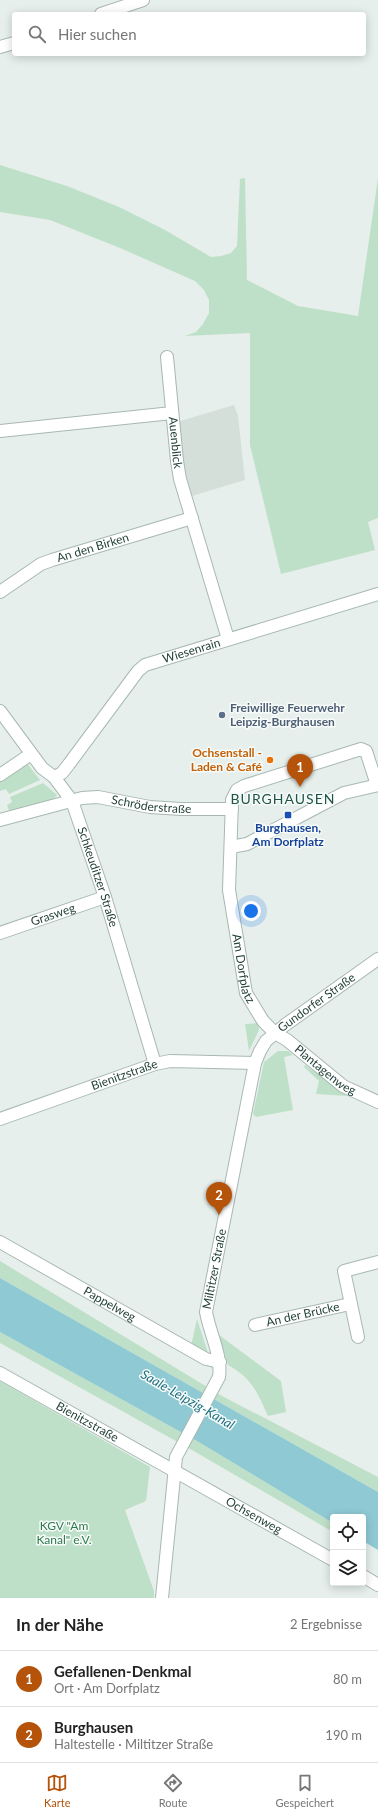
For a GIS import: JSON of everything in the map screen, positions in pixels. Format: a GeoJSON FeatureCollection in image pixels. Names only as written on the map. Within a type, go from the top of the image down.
{"type":"FeatureCollection","features":[{"type":"Feature","properties":{"kind":"street"},"geometry":{"type":"LineString","coordinates":[[107,12],[143,0]]}},
{"type":"Feature","properties":{"kind":"street"},"geometry":{"type":"LineString","coordinates":[[0,48],[12,44]]}},
{"type":"Feature","properties":{"kind":"street"},"geometry":{"type":"LineString","coordinates":[[167,357],[172,412]]}},
{"type":"Feature","properties":{"kind":"street","name":"Auenblick"},"geometry":{"type":"LineString","coordinates":[[0,431],[172,412],[180,479],[228,639]]}},
{"type":"Feature","properties":{"kind":"street","name":"An den Birken"},"geometry":{"type":"LineString","coordinates":[[0,592],[42,564],[52,560],[192,518]]}},
{"type":"Feature","properties":{"kind":"street","name":"Wiesenrain"},"geometry":{"type":"LineString","coordinates":[[54,777],[66,769],[138,670],[146,665],[378,594]]}},
{"type":"Feature","properties":{"kind":"street","name":"Schkeuditzer Straße"},"geometry":{"type":"LineString","coordinates":[[0,711],[42,768],[54,777],[72,801],[105,897],[155,1064]]}},
{"type":"Feature","properties":{"kind":"street","name":"Am Dorfplatz"},"geometry":{"type":"LineString","coordinates":[[231,847],[248,844],[344,793],[378,785],[366,751],[360,749],[244,786],[237,790],[234,794],[228,890],[246,993],[263,1021],[275,1033]]}},
{"type":"Feature","properties":{"kind":"street"},"geometry":{"type":"LineString","coordinates":[[0,775],[31,754]]}},
{"type":"Feature","properties":{"kind":"street","name":"Schröderstraße"},"geometry":{"type":"LineString","coordinates":[[0,820],[82,798],[98,797],[150,807],[181,809],[232,809]]}},
{"type":"Feature","properties":{"kind":"street","name":"Grasweg"},"geometry":{"type":"LineString","coordinates":[[0,933],[105,897]]}},
{"type":"Feature","properties":{"kind":"street","name":"Gundorfer Straße"},"geometry":{"type":"LineString","coordinates":[[260,1050],[275,1033],[285,1025],[378,959]]}},
{"type":"Feature","properties":{"kind":"street","name":"Plantagenweg"},"geometry":{"type":"LineString","coordinates":[[275,1033],[287,1040],[343,1086],[378,1102]]}},
{"type":"Feature","properties":{"kind":"street","name":"Miltitzer Straße"},"geometry":{"type":"LineString","coordinates":[[162,1598],[170,1535],[176,1457],[220,1377],[220,1362],[211,1335],[206,1312],[255,1063],[260,1050]]}},
{"type":"Feature","properties":{"kind":"street","name":"Bienitzstraße"},"geometry":{"type":"LineString","coordinates":[[0,1119],[155,1064],[170,1061],[255,1063]]}},
{"type":"Feature","properties":{"kind":"street","name":"Pappelweg"},"geometry":{"type":"LineString","coordinates":[[0,1242],[206,1359],[220,1362]]}},
{"type":"Feature","properties":{"kind":"street","name":"An der Brücke"},"geometry":{"type":"LineString","coordinates":[[358,1337],[344,1271],[378,1262]]}},
{"type":"Feature","properties":{"kind":"street","name":"An der Brücke"},"geometry":{"type":"LineString","coordinates":[[255,1325],[350,1304]]}},
{"type":"Feature","properties":{"kind":"street","name":"Bienitzstraße"},"geometry":{"type":"LineString","coordinates":[[0,1373],[174,1471]]}},
{"type":"Feature","properties":{"kind":"street","name":"Ochsenweg"},"geometry":{"type":"LineString","coordinates":[[174,1471],[330,1558]]}},
{"type":"Feature","properties":{"kind":"street"},"geometry":{"type":"LineString","coordinates":[[366,1578],[378,1585]]}},
{"type":"Feature","properties":{"kind":"shaded area"},"geometry":{"type":"Polygon","coordinates":[[[234,405],[238,416],[245,480],[192,496],[184,468],[177,422],[234,405]]]}},
{"type":"Feature","properties":{"kind":"green space"},"geometry":{"type":"Polygon","coordinates":[[[0,165],[67,186],[119,207],[165,230],[211,257],[231,253],[237,246],[240,179],[245,178],[247,280],[298,306],[358,316],[378,178],[378,518],[368,522],[375,550],[281,574],[250,445],[250,333],[185,336],[196,332],[203,324],[209,313],[209,300],[204,290],[195,281],[120,248],[50,220],[0,212],[0,165]]]}},
{"type":"Feature","properties":{"kind":"green space"},"geometry":{"type":"Polygon","coordinates":[[[26,762],[40,780],[9,794],[6,789],[0,791],[0,779],[26,762]]]}},
{"type":"Feature","properties":{"kind":"green space"},"geometry":{"type":"Polygon","coordinates":[[[43,783],[57,795],[50,803],[10,813],[7,805],[12,802],[10,797],[43,783]]]}},
{"type":"Feature","properties":{"kind":"green space"},"geometry":{"type":"Polygon","coordinates":[[[258,1023],[259,1030],[249,1051],[245,1024],[258,1023]]]}},
{"type":"Feature","properties":{"kind":"green space"},"geometry":{"type":"Polygon","coordinates":[[[278,1051],[288,1051],[293,1055],[284,1057],[293,1110],[256,1117],[253,1114],[264,1062],[278,1051]]]}},
{"type":"Feature","properties":{"kind":"green space"},"geometry":{"type":"Polygon","coordinates":[[[305,1065],[347,1096],[316,1094],[319,1081],[304,1067],[305,1065]]]}},
{"type":"Feature","properties":{"kind":"green space"},"geometry":{"type":"Polygon","coordinates":[[[0,1261],[222,1396],[378,1477],[378,1492],[0,1278],[0,1261]]]}},
{"type":"Feature","properties":{"kind":"green space"},"geometry":{"type":"Polygon","coordinates":[[[197,1319],[209,1356],[191,1346],[197,1319]]]}},
{"type":"Feature","properties":{"kind":"green space"},"geometry":{"type":"Polygon","coordinates":[[[0,1332],[197,1441],[330,1521],[330,1530],[192,1450],[0,1343],[0,1332]]]}},
{"type":"Feature","properties":{"kind":"green space"},"geometry":{"type":"Polygon","coordinates":[[[219,1335],[281,1381],[286,1412],[268,1416],[253,1386],[243,1375],[228,1365],[219,1335]]]}},
{"type":"Feature","properties":{"kind":"green space","name":"KGV \"Am Kanal\" e.V."},"geometry":{"type":"Polygon","coordinates":[[[0,1381],[150,1467],[146,1501],[125,1510],[154,1591],[154,1598],[0,1598],[0,1381]]]}},
{"type":"Feature","properties":{"kind":"water","name":"Saale-Leipzig-Kanal"},"geometry":{"type":"Polygon","coordinates":[[[0,1278],[378,1492],[378,1550],[366,1543],[366,1514],[330,1514],[330,1521],[197,1441],[0,1332],[0,1278]]]}},
{"type":"Feature","properties":{"kind":"place","name":"Freiwillige Feuerwehr Leipzig-Burghausen"},"geometry":{"type":"Point","coordinates":[222,715]}},
{"type":"Feature","properties":{"kind":"place","name":"Ochsenstall - Laden & Café"},"geometry":{"type":"Point","coordinates":[270,760]}},
{"type":"Feature","properties":{"kind":"place","name":"Gefallenen-Denkmal"},"geometry":{"type":"Point","coordinates":[300,787]}},
{"type":"Feature","properties":{"kind":"place","name":"Burghausen, Am Dorfplatz"},"geometry":{"type":"Point","coordinates":[288,815]}},
{"type":"Feature","properties":{"kind":"place","name":"Burghausen"},"geometry":{"type":"Point","coordinates":[219,1215]}},
{"type":"Feature","properties":{"kind":"district","name":"BURGHAUSEN"},"geometry":{"type":"Point","coordinates":[283,799]}}]}
